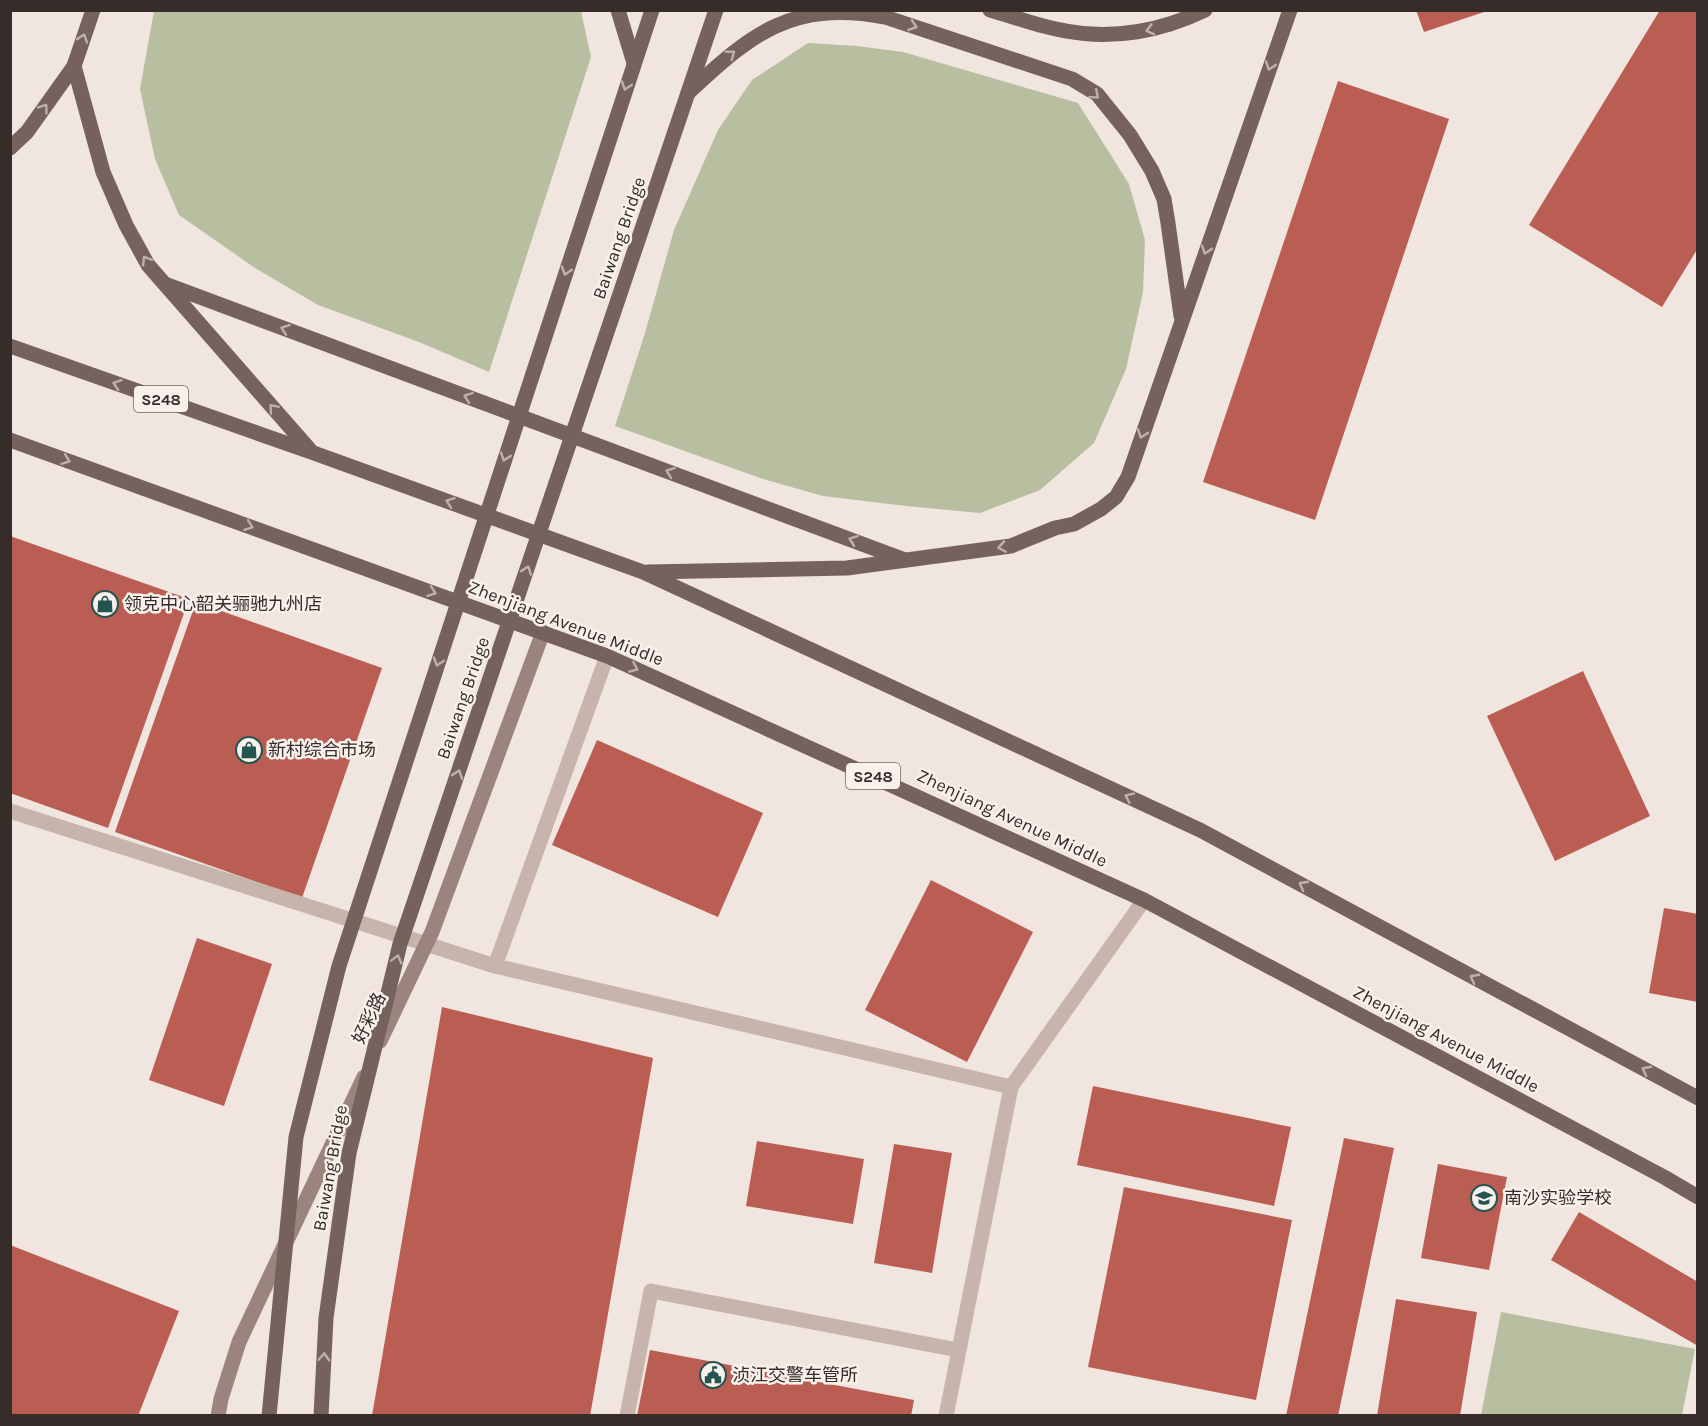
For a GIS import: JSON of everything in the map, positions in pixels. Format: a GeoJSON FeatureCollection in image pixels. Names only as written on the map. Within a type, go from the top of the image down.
{"type":"FeatureCollection","features":[{"type":"Feature","properties":{"kind":"main road"},"geometry":{"type":"LineString","coordinates":[[10,148],[27,132],[74,66],[93,10]]}},
{"type":"Feature","properties":{"kind":"main road"},"geometry":{"type":"LineString","coordinates":[[618,10],[634,63]]}},
{"type":"Feature","properties":{"kind":"main road","name":"Baiwang Bridge"},"geometry":{"type":"LineString","coordinates":[[269,1416],[296,1137],[339,966],[652,10]]}},
{"type":"Feature","properties":{"kind":"main road","name":"Baiwang Bridge"},"geometry":{"type":"LineString","coordinates":[[321,1416],[326,1318],[349,1153],[400,945],[716,10]]}},
{"type":"Feature","properties":{"kind":"main road"},"geometry":{"type":"LineString","coordinates":[[990,10],[1066,31],[1111,35],[1138,33],[1184,20],[1205,10]]}},
{"type":"Feature","properties":{"kind":"main road"},"geometry":{"type":"LineString","coordinates":[[643,572],[847,568],[1011,546],[1055,528],[1074,524],[1101,509],[1116,497],[1128,477],[1290,10]]}},
{"type":"Feature","properties":{"kind":"main road"},"geometry":{"type":"LineString","coordinates":[[688,93],[726,58],[789,19],[817,12],[837,11],[861,12],[885,17],[1072,80],[1096,94],[1130,135],[1152,171],[1164,199],[1181,319]]}},
{"type":"Feature","properties":{"kind":"main road"},"geometry":{"type":"LineString","coordinates":[[74,66],[103,172],[126,225],[148,265],[311,452]]}},
{"type":"Feature","properties":{"kind":"main road"},"geometry":{"type":"LineString","coordinates":[[165,284],[908,561]]}},
{"type":"Feature","properties":{"kind":"main road","name":"S248"},"geometry":{"type":"LineString","coordinates":[[10,346],[643,572],[1200,830],[1698,1098]]}},
{"type":"Feature","properties":{"kind":"main road","name":"Zhenjiang Avenue Middle"},"geometry":{"type":"LineString","coordinates":[[10,440],[607,656],[1144,900],[1698,1197]]}},
{"type":"Feature","properties":{"kind":"street","name":"好彩路"},"geometry":{"type":"LineString","coordinates":[[218,1416],[239,1342],[426,944],[543,632]]}},
{"type":"Feature","properties":{"kind":"street"},"geometry":{"type":"LineString","coordinates":[[495,966],[607,656]]}},
{"type":"Feature","properties":{"kind":"street"},"geometry":{"type":"LineString","coordinates":[[10,811],[495,966],[1011,1087]]}},
{"type":"Feature","properties":{"kind":"street"},"geometry":{"type":"LineString","coordinates":[[946,1416],[1011,1087],[1144,900]]}},
{"type":"Feature","properties":{"kind":"street"},"geometry":{"type":"LineString","coordinates":[[627,1416],[651,1291],[958,1350]]}},
{"type":"Feature","properties":{"kind":"green space"},"geometry":{"type":"Polygon","coordinates":[[[154,11],[581,11],[591,57],[489,372],[419,342],[318,305],[255,268],[179,215],[155,159],[140,89],[154,11]]]}},
{"type":"Feature","properties":{"kind":"green space"},"geometry":{"type":"Polygon","coordinates":[[[808,43],[903,52],[1078,103],[1129,184],[1145,240],[1143,292],[1126,369],[1094,443],[1040,490],[980,513],[823,496],[763,479],[615,426],[645,333],[674,230],[718,130],[752,80],[808,43]]]}},
{"type":"Feature","properties":{"kind":"green space"},"geometry":{"type":"Polygon","coordinates":[[[1501,1312],[1695,1349],[1682,1415],[1481,1415],[1501,1312]]]}},
{"type":"Feature","properties":{"kind":"building"},"geometry":{"type":"Polygon","coordinates":[[[1416,10],[1487,10],[1487,11],[1424,32],[1416,10]]]}},
{"type":"Feature","properties":{"kind":"building"},"geometry":{"type":"Polygon","coordinates":[[[1660,10],[1698,10],[1698,248],[1662,307],[1529,225],[1660,10]]]}},
{"type":"Feature","properties":{"kind":"building"},"geometry":{"type":"Polygon","coordinates":[[[1338,81],[1449,119],[1315,520],[1203,482],[1338,81]]]}},
{"type":"Feature","properties":{"kind":"building"},"geometry":{"type":"Polygon","coordinates":[[[10,536],[189,599],[108,828],[10,793],[10,536]]]}},
{"type":"Feature","properties":{"kind":"building","name":"新村综合市场"},"geometry":{"type":"Polygon","coordinates":[[[196,602],[382,668],[302,898],[115,832],[196,602]]]}},
{"type":"Feature","properties":{"kind":"building"},"geometry":{"type":"Polygon","coordinates":[[[1583,671],[1650,816],[1555,861],[1487,716],[1583,671]]]}},
{"type":"Feature","properties":{"kind":"building"},"geometry":{"type":"Polygon","coordinates":[[[597,740],[763,813],[718,917],[552,845],[597,740]]]}},
{"type":"Feature","properties":{"kind":"building"},"geometry":{"type":"Polygon","coordinates":[[[931,880],[1033,932],[967,1062],[865,1010],[931,880]]]}},
{"type":"Feature","properties":{"kind":"building"},"geometry":{"type":"Polygon","coordinates":[[[1664,908],[1698,914],[1698,1002],[1649,993],[1664,908]]]}},
{"type":"Feature","properties":{"kind":"building"},"geometry":{"type":"Polygon","coordinates":[[[197,938],[272,964],[224,1106],[149,1080],[197,938]]]}},
{"type":"Feature","properties":{"kind":"building"},"geometry":{"type":"Polygon","coordinates":[[[442,1007],[653,1058],[590,1416],[372,1416],[442,1007]]]}},
{"type":"Feature","properties":{"kind":"building"},"geometry":{"type":"Polygon","coordinates":[[[1093,1086],[1291,1127],[1274,1206],[1077,1165],[1093,1086]]]}},
{"type":"Feature","properties":{"kind":"building"},"geometry":{"type":"Polygon","coordinates":[[[1344,1138],[1394,1148],[1338,1416],[1286,1416],[1344,1138]]]}},
{"type":"Feature","properties":{"kind":"building"},"geometry":{"type":"Polygon","coordinates":[[[757,1141],[864,1159],[853,1224],[746,1206],[757,1141]]]}},
{"type":"Feature","properties":{"kind":"building"},"geometry":{"type":"Polygon","coordinates":[[[894,1144],[952,1153],[932,1273],[874,1263],[894,1144]]]}},
{"type":"Feature","properties":{"kind":"building"},"geometry":{"type":"Polygon","coordinates":[[[1438,1164],[1507,1177],[1489,1270],[1421,1258],[1438,1164]]]}},
{"type":"Feature","properties":{"kind":"building"},"geometry":{"type":"Polygon","coordinates":[[[1124,1187],[1292,1220],[1256,1400],[1088,1367],[1124,1187]]]}},
{"type":"Feature","properties":{"kind":"building"},"geometry":{"type":"Polygon","coordinates":[[[1579,1212],[1698,1282],[1698,1346],[1551,1260],[1579,1212]]]}},
{"type":"Feature","properties":{"kind":"building"},"geometry":{"type":"Polygon","coordinates":[[[10,1245],[179,1311],[138,1416],[10,1416],[10,1245]]]}},
{"type":"Feature","properties":{"kind":"building"},"geometry":{"type":"Polygon","coordinates":[[[1396,1299],[1477,1312],[1460,1416],[1377,1416],[1396,1299]]]}},
{"type":"Feature","properties":{"kind":"building","name":"浈江交警车管所"},"geometry":{"type":"Polygon","coordinates":[[[650,1350],[914,1400],[911,1416],[637,1416],[650,1350]]]}},
{"type":"Feature","properties":{"kind":"place","name":"领克中心韶关骊驰九州店"},"geometry":{"type":"Point","coordinates":[105,604]}},
{"type":"Feature","properties":{"kind":"place","name":"新村综合市场"},"geometry":{"type":"Point","coordinates":[249,750]}},
{"type":"Feature","properties":{"kind":"place","name":"南沙实验学校"},"geometry":{"type":"Point","coordinates":[1484,1198]}},
{"type":"Feature","properties":{"kind":"place","name":"浈江交警车管所"},"geometry":{"type":"Point","coordinates":[713,1375]}}]}
